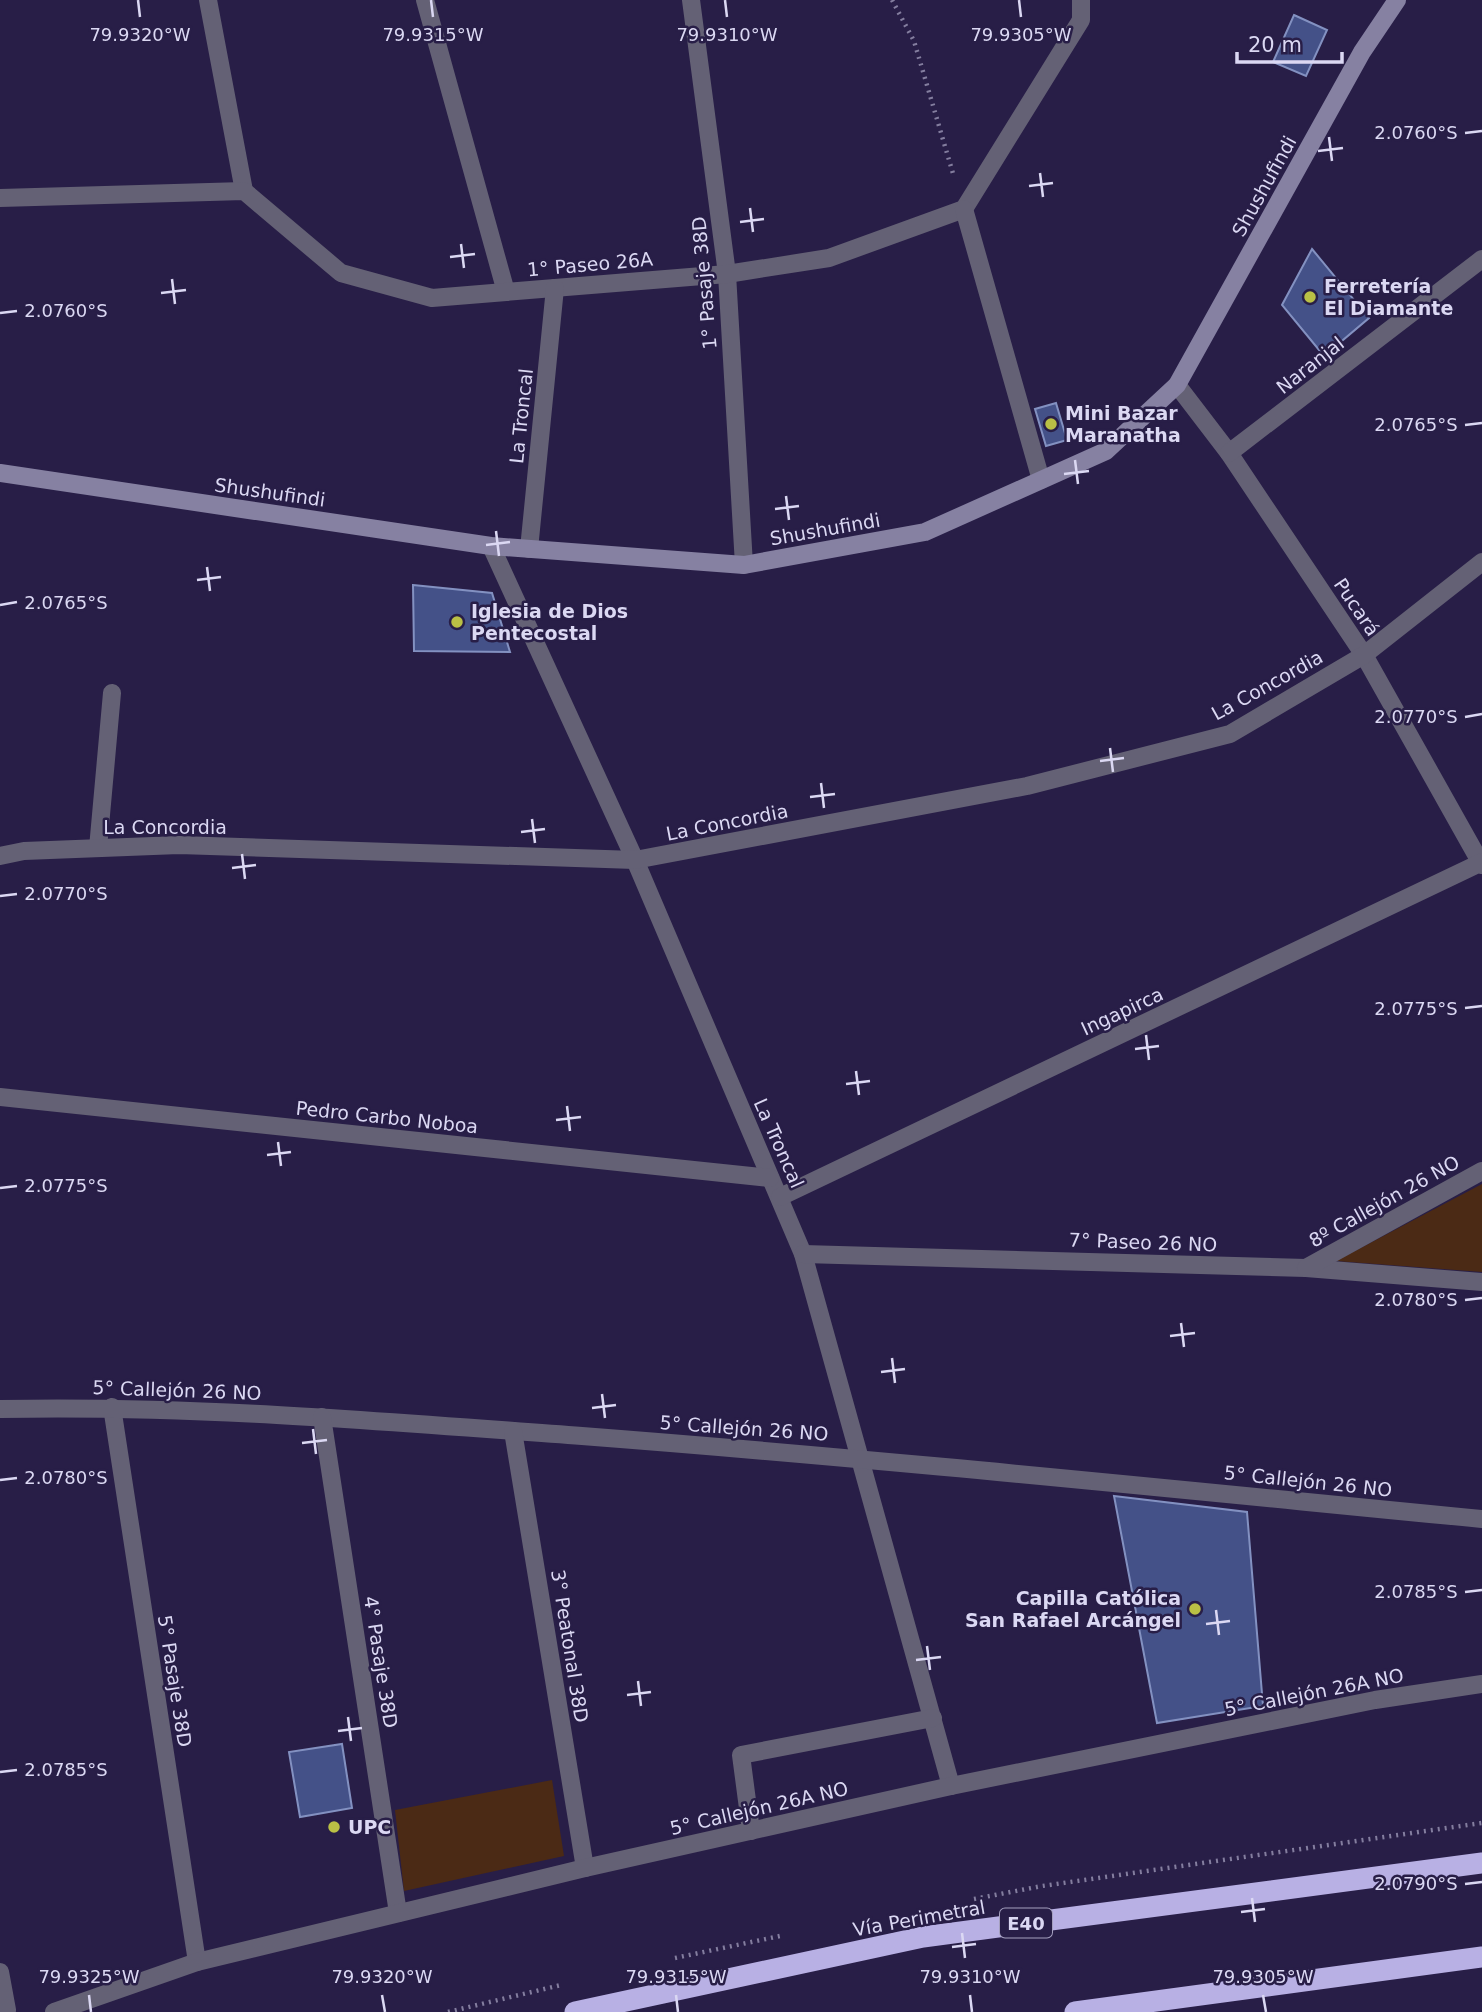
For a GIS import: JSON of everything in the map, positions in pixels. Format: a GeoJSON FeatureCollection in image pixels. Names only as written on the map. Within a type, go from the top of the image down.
{"type":"FeatureCollection","features":[{"type":"Feature","properties":{"kind":"highway","name":"Vía Perimetral"},"geometry":{"type":"LineString","coordinates":[[575,2012],[923,1937],[1482,1863]]}},
{"type":"Feature","properties":{"kind":"highway"},"geometry":{"type":"LineString","coordinates":[[1075,2012],[1482,1957]]}},
{"type":"Feature","properties":{"kind":"street"},"geometry":{"type":"LineString","coordinates":[[0,198],[244,191],[208,0]]}},
{"type":"Feature","properties":{"kind":"street"},"geometry":{"type":"LineString","coordinates":[[425,0],[506,292]]}},
{"type":"Feature","properties":{"kind":"street","name":"1° Pasaje 38D"},"geometry":{"type":"LineString","coordinates":[[691,0],[727,274],[744,565]]}},
{"type":"Feature","properties":{"kind":"street"},"geometry":{"type":"LineString","coordinates":[[1041,480],[964,209],[1081,20],[1081,0]]}},
{"type":"Feature","properties":{"kind":"street","name":"Shushufindi"},"geometry":{"type":"LineString","coordinates":[[0,473],[491,546],[744,565],[925,532],[1106,451],[1177,385],[1362,52],[1397,0]]}},
{"type":"Feature","properties":{"kind":"street","name":"1° Paseo 26A"},"geometry":{"type":"LineString","coordinates":[[244,191],[341,273],[432,298],[727,274],[829,258],[964,209]]}},
{"type":"Feature","properties":{"kind":"street","name":"Naranjal"},"geometry":{"type":"LineString","coordinates":[[1229,453],[1482,259]]}},
{"type":"Feature","properties":{"kind":"street","name":"La Troncal"},"geometry":{"type":"LineString","coordinates":[[529,549],[555,288]]}},
{"type":"Feature","properties":{"kind":"street","name":"Pucará"},"geometry":{"type":"LineString","coordinates":[[1177,385],[1229,453],[1364,655],[1482,863]]}},
{"type":"Feature","properties":{"kind":"street","name":"La Troncal"},"geometry":{"type":"LineString","coordinates":[[491,546],[635,860],[803,1254],[862,1458],[951,1786]]}},
{"type":"Feature","properties":{"kind":"street","name":"La Concordia"},"geometry":{"type":"LineString","coordinates":[[0,856],[24,851],[179,845],[635,860],[1027,786],[1230,734],[1364,655],[1482,562]]}},
{"type":"Feature","properties":{"kind":"street"},"geometry":{"type":"LineString","coordinates":[[98,848],[112,693]]}},
{"type":"Feature","properties":{"kind":"street","name":"Ingapirca"},"geometry":{"type":"LineString","coordinates":[[780,1197],[1482,863]]}},
{"type":"Feature","properties":{"kind":"street","name":"Pedro Carbo Noboa"},"geometry":{"type":"LineString","coordinates":[[0,1097],[770,1178]]}},
{"type":"Feature","properties":{"kind":"street","name":"8º Callejón 26 NO"},"geometry":{"type":"LineString","coordinates":[[1306,1268],[1482,1171]]}},
{"type":"Feature","properties":{"kind":"street","name":"7° Paseo 26 NO"},"geometry":{"type":"LineString","coordinates":[[803,1254],[1306,1268],[1482,1282]]}},
{"type":"Feature","properties":{"kind":"street","name":"5° Callejón 26 NO"},"geometry":{"type":"LineString","coordinates":[[0,1409],[112,1407],[322,1417],[513,1431],[862,1458],[1482,1519]]}},
{"type":"Feature","properties":{"kind":"street","name":"5° Pasaje 38D"},"geometry":{"type":"LineString","coordinates":[[112,1407],[197,1962]]}},
{"type":"Feature","properties":{"kind":"street","name":"4° Pasaje 38D"},"geometry":{"type":"LineString","coordinates":[[322,1417],[398,1913]]}},
{"type":"Feature","properties":{"kind":"street","name":"3° Peatonal 38D"},"geometry":{"type":"LineString","coordinates":[[513,1431],[585,1868]]}},
{"type":"Feature","properties":{"kind":"street","name":"5° Callejón 26A NO"},"geometry":{"type":"LineString","coordinates":[[54,2012],[197,1962],[585,1868],[951,1786],[1375,1699],[1482,1684]]}},
{"type":"Feature","properties":{"kind":"street"},"geometry":{"type":"LineString","coordinates":[[751,1831],[741,1755],[933,1718]]}},
{"type":"Feature","properties":{"kind":"street"},"geometry":{"type":"LineString","coordinates":[[0,1972],[10,2010]]}},
{"type":"Feature","properties":{"kind":"path"},"geometry":{"type":"LineString","coordinates":[[892,0],[914,40],[964,209]]}},
{"type":"Feature","properties":{"kind":"shaded area"},"geometry":{"type":"Polygon","coordinates":[[[1482,1184],[1482,1272],[1336,1261],[1482,1184]]]}},
{"type":"Feature","properties":{"kind":"shaded area"},"geometry":{"type":"Polygon","coordinates":[[[552,1780],[564,1856],[404,1891],[395,1810],[552,1780]]]}},
{"type":"Feature","properties":{"kind":"building"},"geometry":{"type":"Polygon","coordinates":[[[1294,15],[1327,30],[1306,76],[1273,62],[1294,15]]]}},
{"type":"Feature","properties":{"kind":"building"},"geometry":{"type":"Polygon","coordinates":[[[1312,249],[1369,318],[1324,356],[1282,305],[1312,249]]]}},
{"type":"Feature","properties":{"kind":"building","name":"Mini Bazar Maranatha"},"geometry":{"type":"Polygon","coordinates":[[[1056,403],[1067,440],[1046,446],[1035,409],[1056,403]]]}},
{"type":"Feature","properties":{"kind":"building","name":"Iglesia de Dios Pentecostal"},"geometry":{"type":"Polygon","coordinates":[[[413,585],[492,593],[510,652],[414,651],[413,585]]]}},
{"type":"Feature","properties":{"kind":"building","name":"Capilla Católica San Rafael Arcángel"},"geometry":{"type":"Polygon","coordinates":[[[1114,1496],[1247,1512],[1263,1706],[1157,1723],[1114,1496]]]}},
{"type":"Feature","properties":{"kind":"building"},"geometry":{"type":"Polygon","coordinates":[[[342,1744],[352,1808],[300,1817],[289,1752],[342,1744]]]}},
{"type":"Feature","properties":{"kind":"place","name":"Ferretería El Diamante"},"geometry":{"type":"Point","coordinates":[1310,297]}},
{"type":"Feature","properties":{"kind":"place","name":"Mini Bazar Maranatha"},"geometry":{"type":"Point","coordinates":[1051,424]}},
{"type":"Feature","properties":{"kind":"place","name":"Iglesia de Dios Pentecostal"},"geometry":{"type":"Point","coordinates":[457,622]}},
{"type":"Feature","properties":{"kind":"place","name":"Capilla Católica San Rafael Arcángel"},"geometry":{"type":"Point","coordinates":[1195,1609]}},
{"type":"Feature","properties":{"kind":"place","name":"UPC"},"geometry":{"type":"Point","coordinates":[334,1827]}}]}
